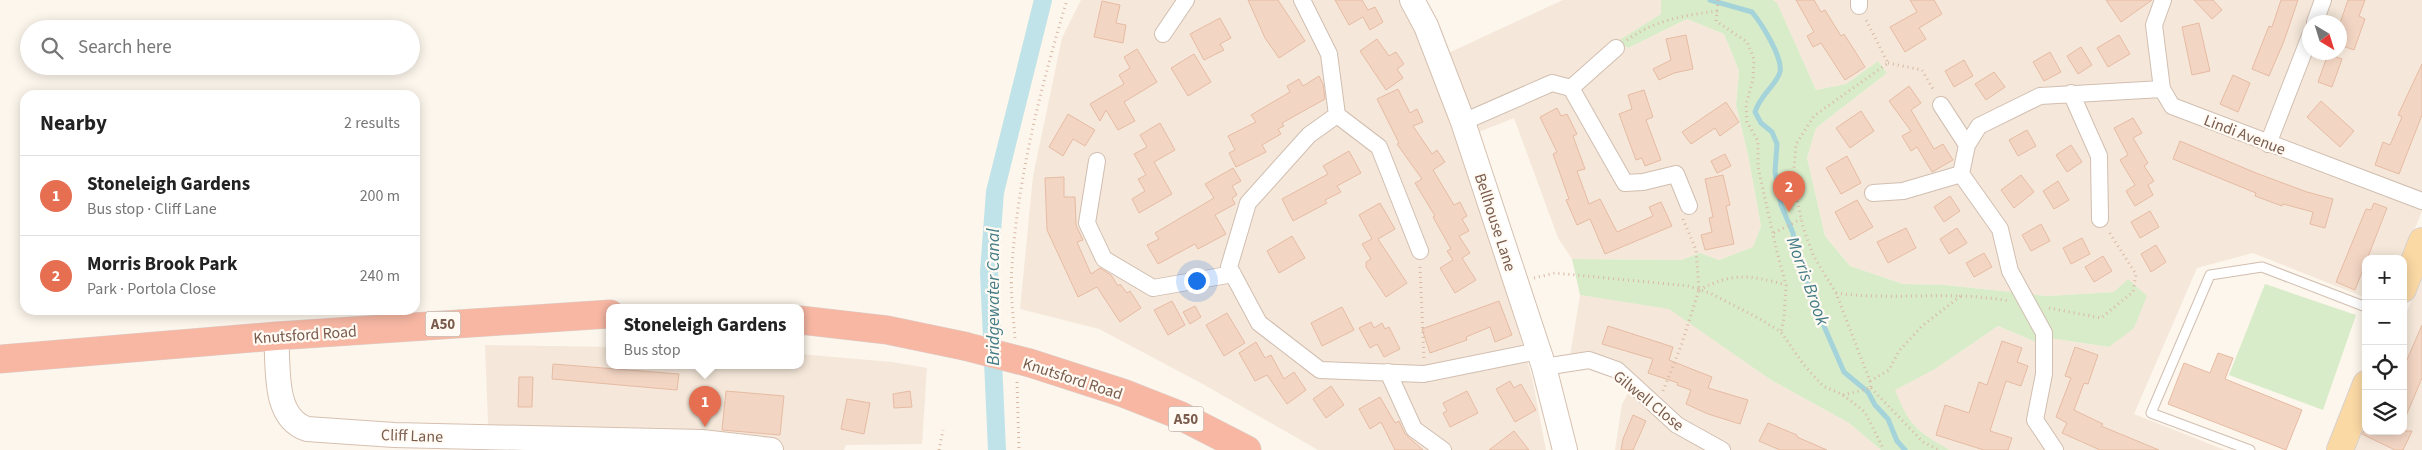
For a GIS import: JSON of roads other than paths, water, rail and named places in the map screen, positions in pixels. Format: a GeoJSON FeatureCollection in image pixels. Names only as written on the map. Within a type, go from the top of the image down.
{"type":"FeatureCollection","features":[{"type":"Feature","properties":{"kind":"highway","name":"Knutsford Road"},"geometry":{"type":"LineString","coordinates":[[0,359],[276,336],[606,314]]}},
{"type":"Feature","properties":{"kind":"highway","name":"Knutsford Road"},"geometry":{"type":"LineString","coordinates":[[804,320],[887,330],[964,346],[1021,362],[1123,393],[1160,408],[1247,450]]}},
{"type":"Feature","properties":{"kind":"main road"},"geometry":{"type":"LineString","coordinates":[[2407,279],[2422,241]]}},
{"type":"Feature","properties":{"kind":"main road"},"geometry":{"type":"LineString","coordinates":[[2340,450],[2364,390]]}},
{"type":"Feature","properties":{"kind":"street"},"geometry":{"type":"LineString","coordinates":[[1163,34],[1186,0]]}},
{"type":"Feature","properties":{"kind":"street"},"geometry":{"type":"LineString","coordinates":[[1302,0],[1329,54],[1337,115],[1379,148],[1420,251]]}},
{"type":"Feature","properties":{"kind":"street","name":"Bellhouse Lane"},"geometry":{"type":"LineString","coordinates":[[1412,0],[1426,26],[1463,122],[1541,359],[1565,450]]}},
{"type":"Feature","properties":{"kind":"street"},"geometry":{"type":"LineString","coordinates":[[2055,450],[2035,420],[2044,374],[2044,334],[2010,271],[2000,229],[1961,174],[1967,145],[1979,126],[2040,96],[2162,89],[2154,25],[2163,0]]}},
{"type":"Feature","properties":{"kind":"street"},"geometry":{"type":"LineString","coordinates":[[2317,15],[2323,0]]}},
{"type":"Feature","properties":{"kind":"street"},"geometry":{"type":"LineString","coordinates":[[1571,88],[1616,48]]}},
{"type":"Feature","properties":{"kind":"street"},"geometry":{"type":"LineString","coordinates":[[2268,144],[2302,57]]}},
{"type":"Feature","properties":{"kind":"street"},"geometry":{"type":"LineString","coordinates":[[1463,122],[1552,83],[1571,88],[1625,183],[1643,182],[1676,174],[1687,200]]}},
{"type":"Feature","properties":{"kind":"street","name":"Lindi Avenue"},"geometry":{"type":"LineString","coordinates":[[2162,89],[2172,106],[2422,201]]}},
{"type":"Feature","properties":{"kind":"street"},"geometry":{"type":"LineString","coordinates":[[2070,93],[2099,156],[2100,219]]}},
{"type":"Feature","properties":{"kind":"street"},"geometry":{"type":"LineString","coordinates":[[1941,105],[1967,145]]}},
{"type":"Feature","properties":{"kind":"street"},"geometry":{"type":"LineString","coordinates":[[1097,161],[1087,223],[1104,258],[1153,288],[1233,274],[1229,266],[1248,202],[1308,135],[1337,115]]}},
{"type":"Feature","properties":{"kind":"street"},"geometry":{"type":"LineString","coordinates":[[1873,192],[1903,191],[1961,174]]}},
{"type":"Feature","properties":{"kind":"street","name":"Gilwell Close"},"geometry":{"type":"LineString","coordinates":[[1233,274],[1259,323],[1320,370],[1424,374],[1541,359],[1589,360],[1617,370],[1677,425],[1722,450]]}},
{"type":"Feature","properties":{"kind":"street","name":"Cliff Lane"},"geometry":{"type":"LineString","coordinates":[[276,336],[281,404],[293,423],[307,429],[394,435],[771,450]]}},
{"type":"Feature","properties":{"kind":"street"},"geometry":{"type":"LineString","coordinates":[[1388,372],[1414,429],[1442,450]]}},
{"type":"Feature","properties":{"kind":"lane"},"geometry":{"type":"LineString","coordinates":[[2250,450],[2151,413],[2210,275],[2262,267],[2362,305]]}},
{"type":"Feature","properties":{"kind":"waterway","name":"Bridgewater Canal"},"geometry":{"type":"LineString","coordinates":[[997,450],[989,272],[995,192],[1043,0]]}},
{"type":"Feature","properties":{"kind":"waterway","name":"Morris Brook"},"geometry":{"type":"LineString","coordinates":[[1710,0],[1752,12],[1775,49],[1780,72],[1755,112],[1761,123],[1772,132],[1777,144],[1775,172],[1781,205],[1793,233],[1798,265],[1816,298],[1820,317],[1844,372],[1868,392],[1875,405],[1888,419],[1897,441],[1905,450]]}},
{"type":"Feature","properties":{"kind":"place","name":"Morris Brook Park"},"geometry":{"type":"Point","coordinates":[1789,212]}},
{"type":"Feature","properties":{"kind":"place","name":"Stoneleigh Gardens"},"geometry":{"type":"Point","coordinates":[705,427]}}]}
